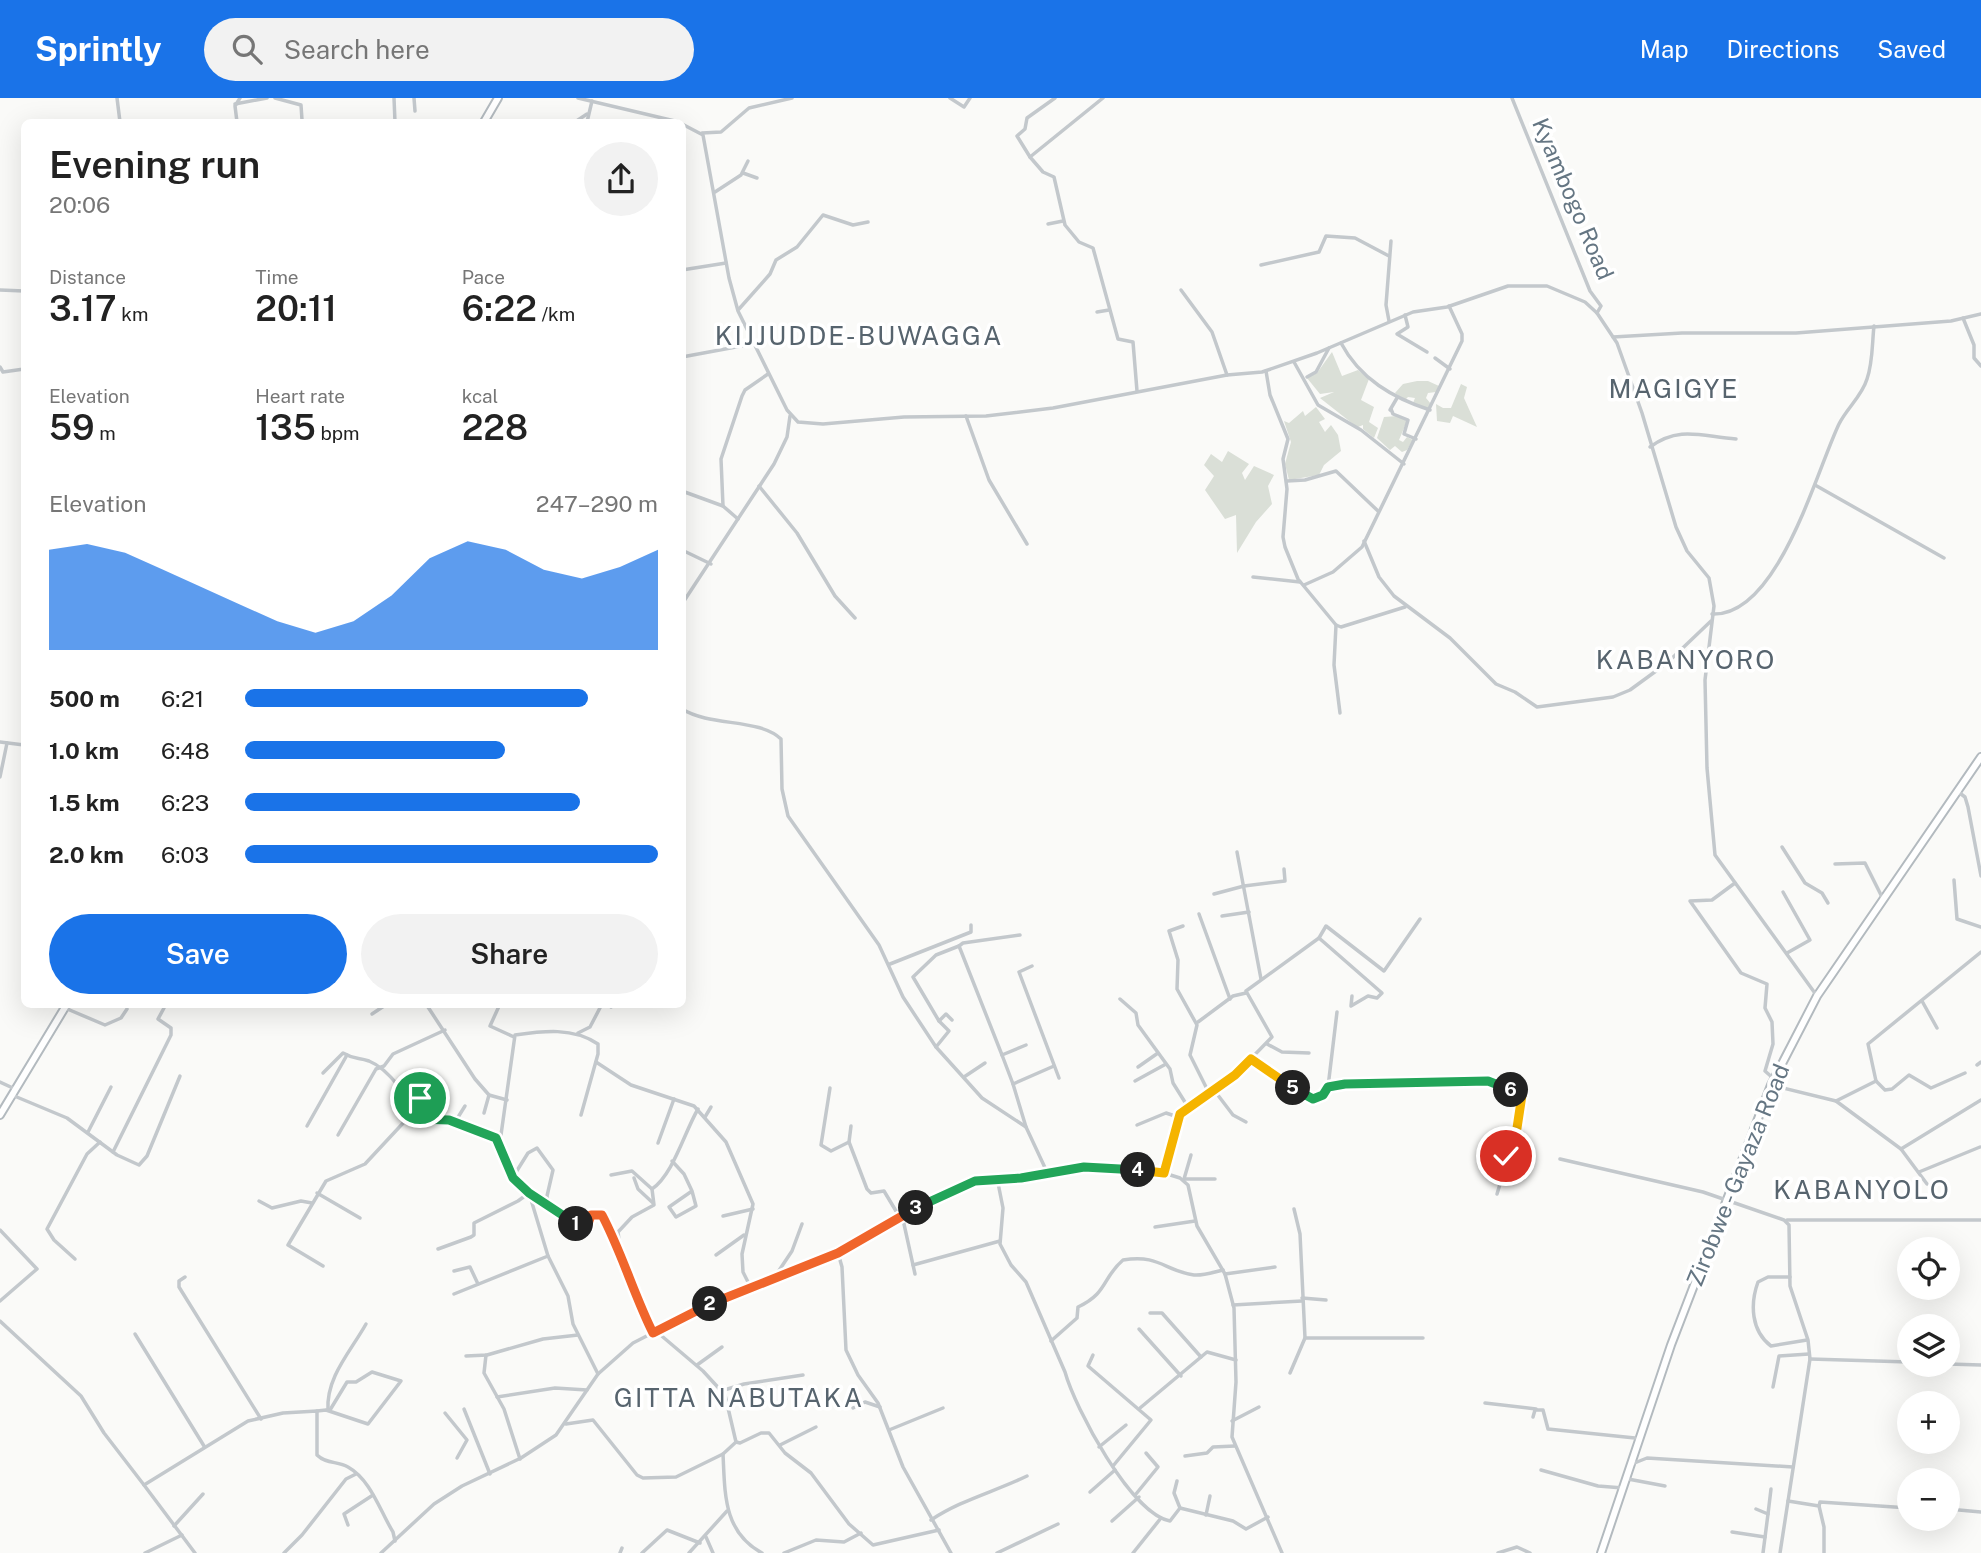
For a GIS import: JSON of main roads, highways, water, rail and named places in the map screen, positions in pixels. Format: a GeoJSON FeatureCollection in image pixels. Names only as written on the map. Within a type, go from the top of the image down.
{"type":"FeatureCollection","features":[{"type":"Feature","properties":{"kind":"district","name":"KIJJUDDE-BUWAGGA"},"geometry":{"type":"Point","coordinates":[859,336]}},
{"type":"Feature","properties":{"kind":"district","name":"MAGIGYE"},"geometry":{"type":"Point","coordinates":[1674,389]}},
{"type":"Feature","properties":{"kind":"district","name":"KABANYORO"},"geometry":{"type":"Point","coordinates":[1686,660]}},
{"type":"Feature","properties":{"kind":"district","name":"KABANYOLO"},"geometry":{"type":"Point","coordinates":[1862,1190]}},
{"type":"Feature","properties":{"kind":"district","name":"GITTA NABUTAKA"},"geometry":{"type":"Point","coordinates":[739,1398]}}]}
